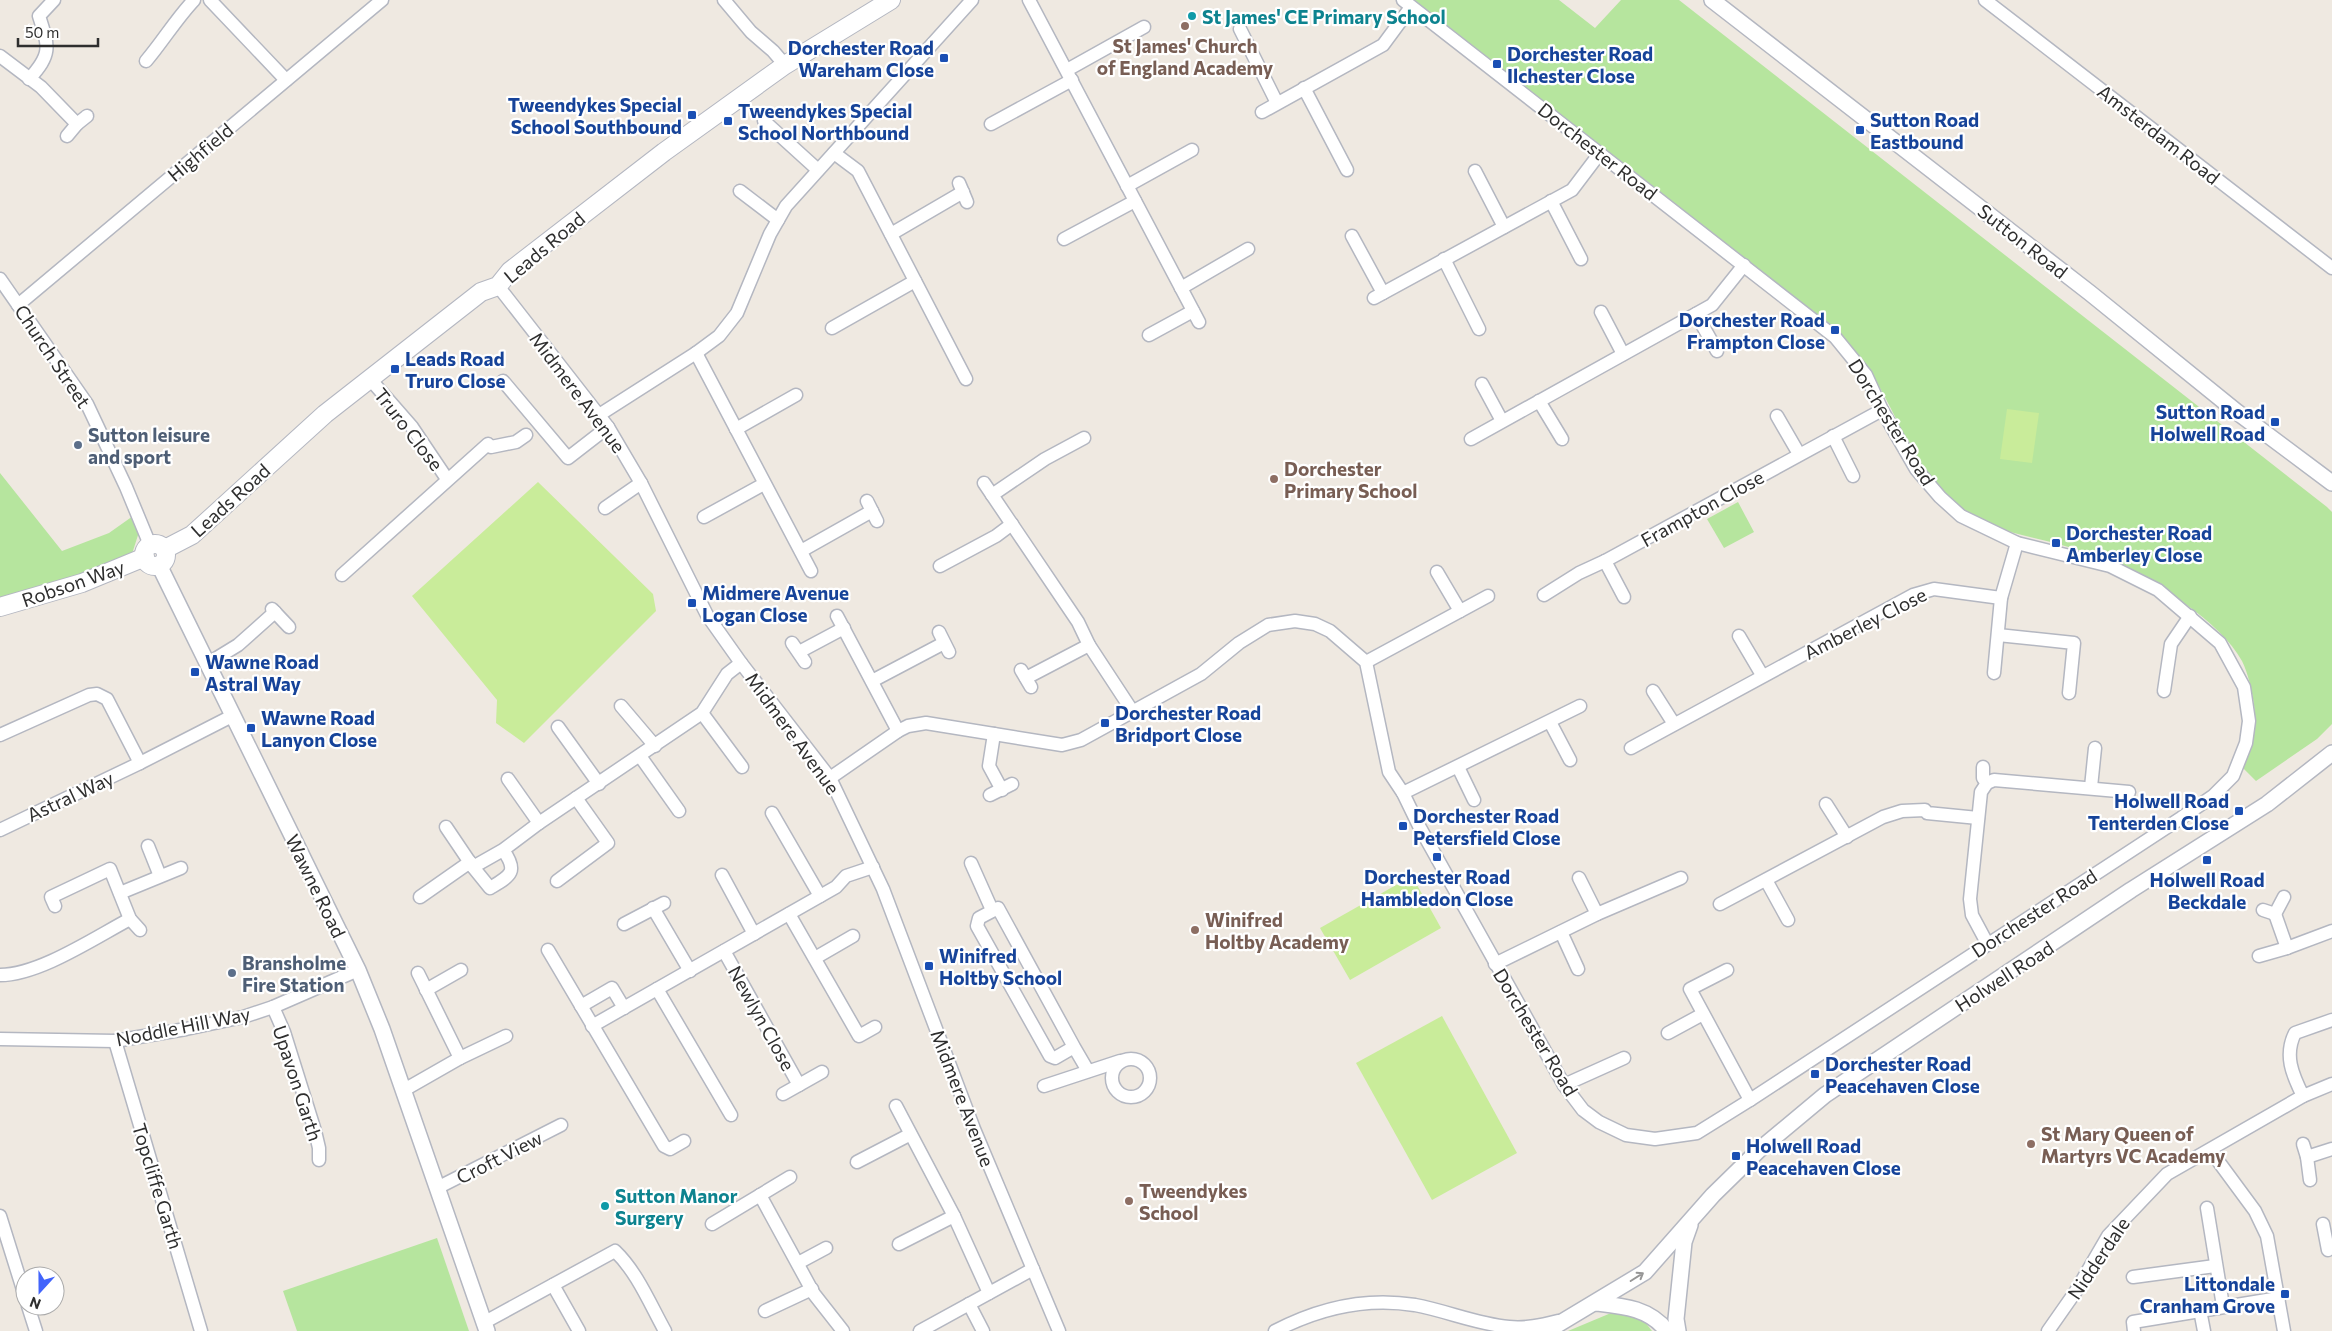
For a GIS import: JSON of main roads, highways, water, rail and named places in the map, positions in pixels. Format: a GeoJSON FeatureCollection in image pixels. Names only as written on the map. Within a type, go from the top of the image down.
{"type":"FeatureCollection","features":[{"type":"Feature","properties":{"kind":"main road","name":"Leads Road"},"geometry":{"type":"LineString","coordinates":[[155,554],[192,535],[325,414],[482,292],[498,286],[510,271],[664,152],[786,65],[891,0]]}},
{"type":"Feature","properties":{"kind":"main road","name":"Robson Way"},"geometry":{"type":"LineString","coordinates":[[0,607],[82,583],[155,554]]}},
{"type":"Feature","properties":{"kind":"place","name":"St James' CE Primary School"},"geometry":{"type":"Point","coordinates":[1192,16]}},
{"type":"Feature","properties":{"kind":"place","name":"St James' Church of England Academy"},"geometry":{"type":"Point","coordinates":[1185,26]}},
{"type":"Feature","properties":{"kind":"place","name":"Dorchester Road Wareham Close"},"geometry":{"type":"Point","coordinates":[944,58]}},
{"type":"Feature","properties":{"kind":"place","name":"Dorchester Road Ilchester Close"},"geometry":{"type":"Point","coordinates":[1497,64]}},
{"type":"Feature","properties":{"kind":"place","name":"Tweendykes Special School Southbound"},"geometry":{"type":"Point","coordinates":[692,115]}},
{"type":"Feature","properties":{"kind":"place","name":"Tweendykes Special School Northbound"},"geometry":{"type":"Point","coordinates":[728,121]}},
{"type":"Feature","properties":{"kind":"place","name":"Sutton Road Eastbound"},"geometry":{"type":"Point","coordinates":[1860,130]}},
{"type":"Feature","properties":{"kind":"place","name":"Dorchester Road Frampton Close"},"geometry":{"type":"Point","coordinates":[1835,330]}},
{"type":"Feature","properties":{"kind":"place","name":"Leads Road Truro Close"},"geometry":{"type":"Point","coordinates":[395,369]}},
{"type":"Feature","properties":{"kind":"place","name":"Sutton Road Holwell Road"},"geometry":{"type":"Point","coordinates":[2275,422]}},
{"type":"Feature","properties":{"kind":"place","name":"Sutton leisure and sport"},"geometry":{"type":"Point","coordinates":[78,445]}},
{"type":"Feature","properties":{"kind":"place","name":"Dorchester Primary School"},"geometry":{"type":"Point","coordinates":[1274,479]}},
{"type":"Feature","properties":{"kind":"place","name":"Dorchester Road Amberley Close"},"geometry":{"type":"Point","coordinates":[2056,543]}},
{"type":"Feature","properties":{"kind":"place","name":"Midmere Avenue Logan Close"},"geometry":{"type":"Point","coordinates":[692,603]}},
{"type":"Feature","properties":{"kind":"place","name":"Wawne Road Astral Way"},"geometry":{"type":"Point","coordinates":[195,672]}},
{"type":"Feature","properties":{"kind":"place","name":"Dorchester Road Bridport Close"},"geometry":{"type":"Point","coordinates":[1105,723]}},
{"type":"Feature","properties":{"kind":"place","name":"Wawne Road Lanyon Close"},"geometry":{"type":"Point","coordinates":[251,728]}},
{"type":"Feature","properties":{"kind":"place","name":"Holwell Road Tenterden Close"},"geometry":{"type":"Point","coordinates":[2239,811]}},
{"type":"Feature","properties":{"kind":"place","name":"Dorchester Road Petersfield Close"},"geometry":{"type":"Point","coordinates":[1403,826]}},
{"type":"Feature","properties":{"kind":"place","name":"Dorchester Road Hambledon Close"},"geometry":{"type":"Point","coordinates":[1437,857]}},
{"type":"Feature","properties":{"kind":"place","name":"Holwell Road Beckdale"},"geometry":{"type":"Point","coordinates":[2207,860]}},
{"type":"Feature","properties":{"kind":"place","name":"Winifred Holtby Academy"},"geometry":{"type":"Point","coordinates":[1195,930]}},
{"type":"Feature","properties":{"kind":"place","name":"Winifred Holtby School"},"geometry":{"type":"Point","coordinates":[929,966]}},
{"type":"Feature","properties":{"kind":"place","name":"Bransholme Fire Station"},"geometry":{"type":"Point","coordinates":[232,973]}},
{"type":"Feature","properties":{"kind":"place","name":"Dorchester Road Peacehaven Close"},"geometry":{"type":"Point","coordinates":[1815,1074]}},
{"type":"Feature","properties":{"kind":"place","name":"St Mary Queen of Martyrs VC Academy"},"geometry":{"type":"Point","coordinates":[2031,1144]}},
{"type":"Feature","properties":{"kind":"place","name":"Holwell Road Peacehaven Close"},"geometry":{"type":"Point","coordinates":[1736,1156]}},
{"type":"Feature","properties":{"kind":"place","name":"Tweendykes School"},"geometry":{"type":"Point","coordinates":[1129,1201]}},
{"type":"Feature","properties":{"kind":"place","name":"Sutton Manor Surgery"},"geometry":{"type":"Point","coordinates":[605,1206]}},
{"type":"Feature","properties":{"kind":"place","name":"Littondale Cranham Grove"},"geometry":{"type":"Point","coordinates":[2285,1294]}}]}
